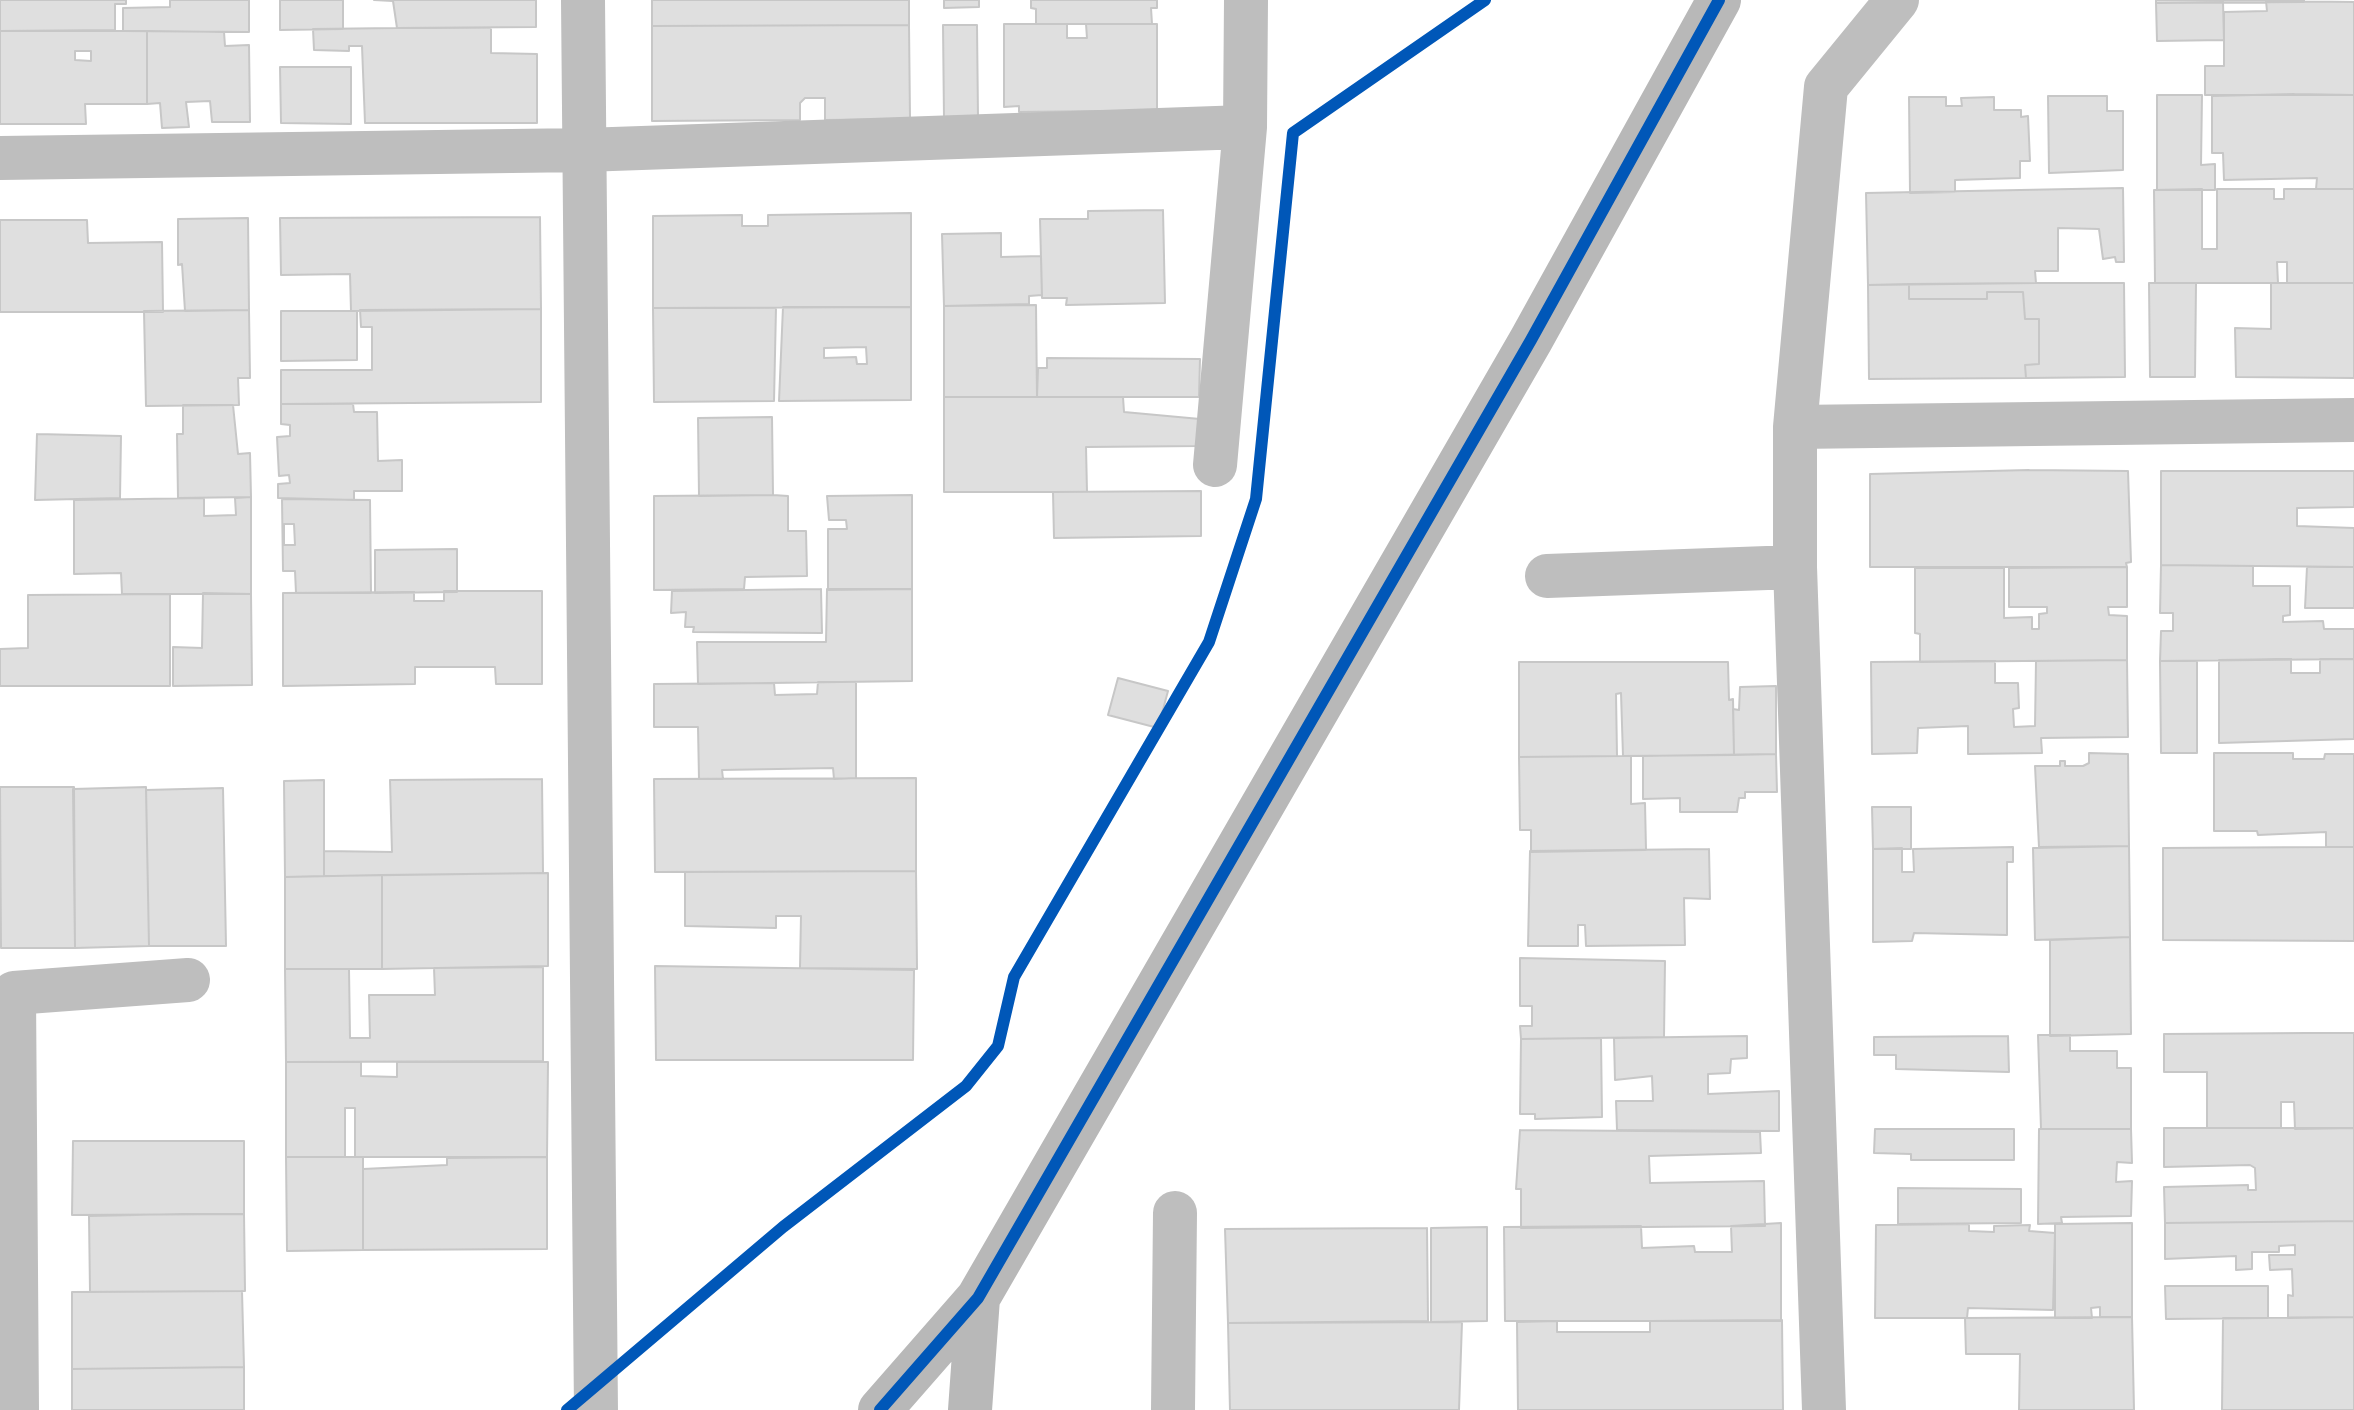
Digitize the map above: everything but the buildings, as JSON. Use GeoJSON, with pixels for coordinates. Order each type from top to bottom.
{"type":"FeatureCollection","features":[{"type":"Feature","properties":{"kind":"street"},"geometry":{"type":"LineString","coordinates":[[583,0],[596,1410]]}},
{"type":"Feature","properties":{"kind":"street"},"geometry":{"type":"LineString","coordinates":[[1215,465],[1245,127],[1246,0]]}},
{"type":"Feature","properties":{"kind":"street"},"geometry":{"type":"LineString","coordinates":[[880,1410],[978,1298],[1531,340],[1719,0]]}},
{"type":"Feature","properties":{"kind":"street"},"geometry":{"type":"LineString","coordinates":[[1824,1410],[1795,567],[1795,427],[1826,87],[1897,0]]}},
{"type":"Feature","properties":{"kind":"street"},"geometry":{"type":"LineString","coordinates":[[0,158],[584,150],[1245,127]]}},
{"type":"Feature","properties":{"kind":"street"},"geometry":{"type":"LineString","coordinates":[[1795,427],[2354,420]]}},
{"type":"Feature","properties":{"kind":"street"},"geometry":{"type":"LineString","coordinates":[[1547,576],[1795,567]]}},
{"type":"Feature","properties":{"kind":"street"},"geometry":{"type":"LineString","coordinates":[[17,1410],[7,993],[188,980]]}},
{"type":"Feature","properties":{"kind":"street"},"geometry":{"type":"LineString","coordinates":[[1173,1410],[1175,1213]]}},
{"type":"Feature","properties":{"kind":"street"},"geometry":{"type":"LineString","coordinates":[[970,1410],[978,1298]]}},
{"type":"Feature","properties":{"kind":"cycle path"},"geometry":{"type":"LineString","coordinates":[[567,1410],[783,1227],[966,1086],[998,1046],[1014,977],[1209,642],[1256,499],[1293,133],[1485,0]]}},
{"type":"Feature","properties":{"kind":"cycle path"},"geometry":{"type":"LineString","coordinates":[[880,1410],[978,1298],[1531,340],[1719,0]]}}]}
